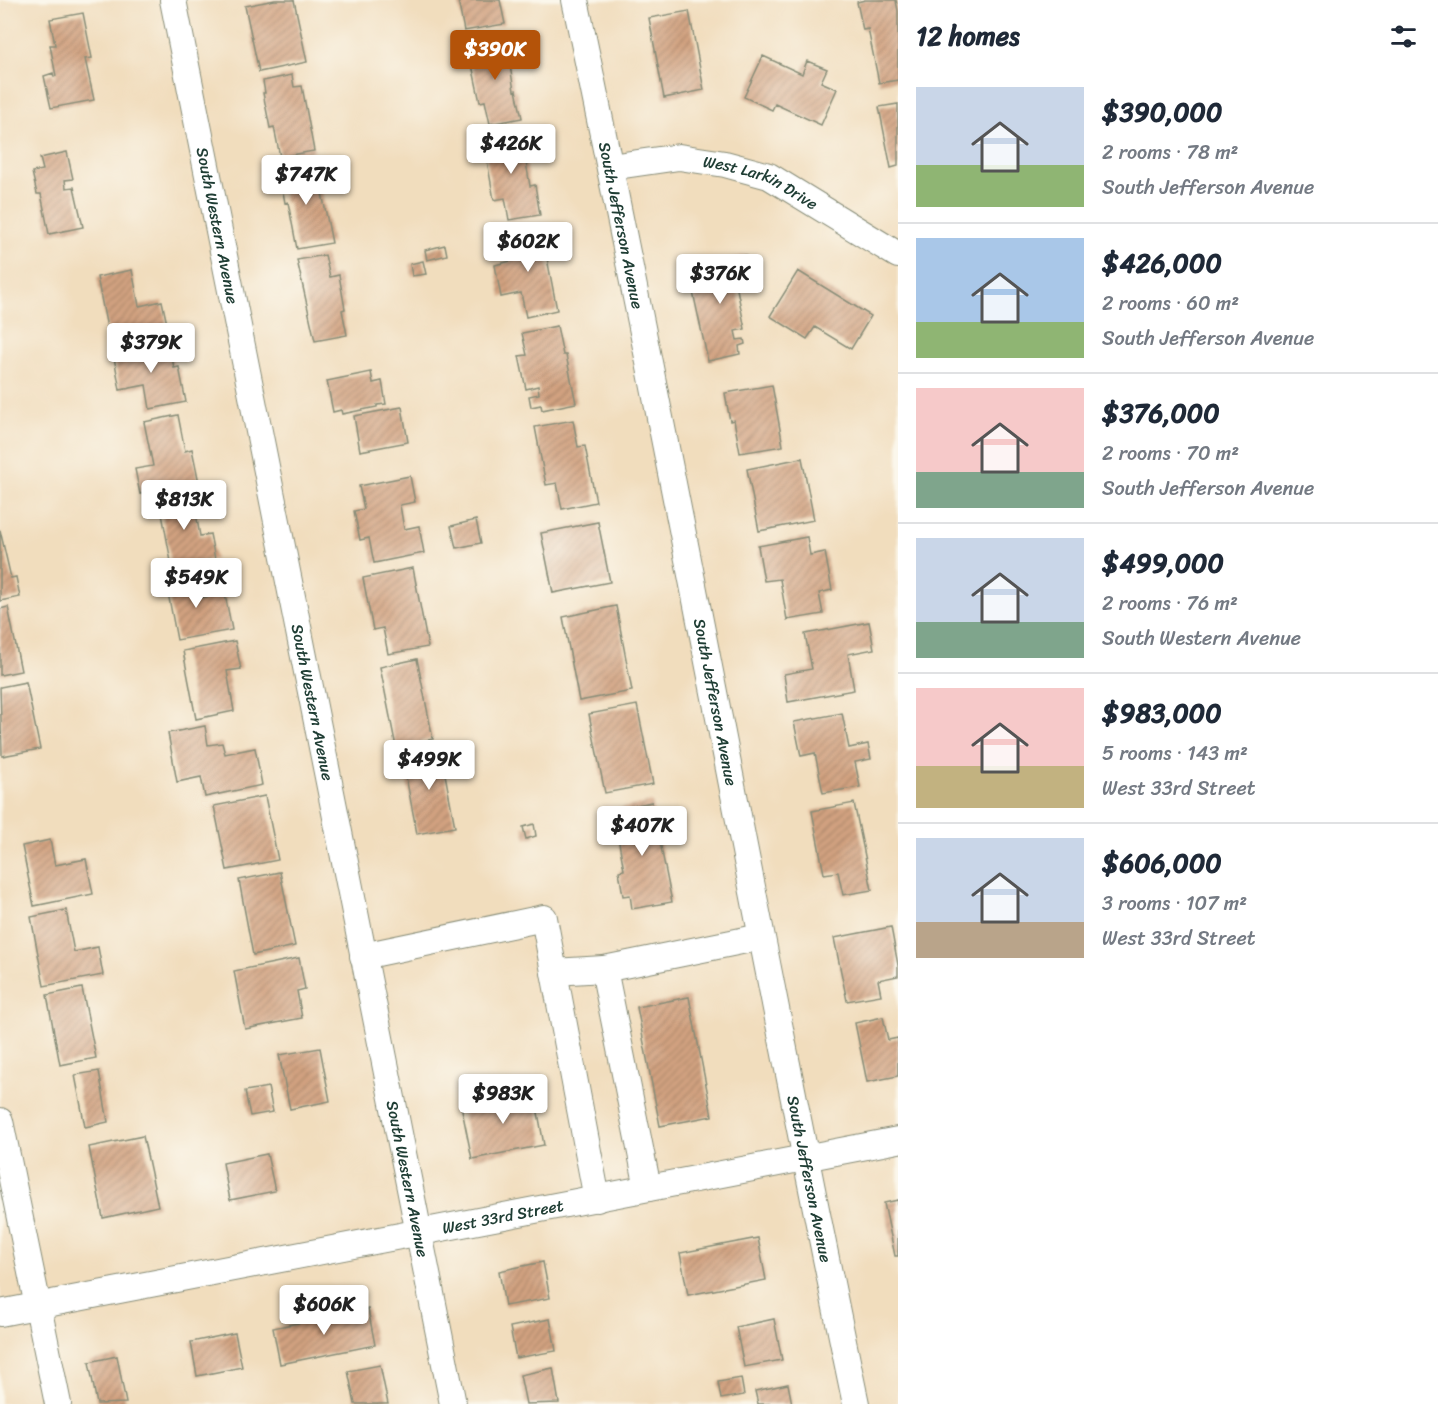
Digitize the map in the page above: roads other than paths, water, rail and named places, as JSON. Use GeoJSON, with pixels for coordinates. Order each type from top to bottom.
{"type":"FeatureCollection","features":[{"type":"Feature","properties":{"kind":"street","name":"South Western Avenue"},"geometry":{"type":"LineString","coordinates":[[173,0],[453,1404]]}},
{"type":"Feature","properties":{"kind":"street","name":"South Jefferson Avenue"},"geometry":{"type":"LineString","coordinates":[[575,0],[610,167],[804,1158],[856,1404]]}},
{"type":"Feature","properties":{"kind":"street","name":"West Larkin Drive"},"geometry":{"type":"LineString","coordinates":[[610,167],[679,157],[725,164],[769,176],[898,255]]}},
{"type":"Feature","properties":{"kind":"street"},"geometry":{"type":"LineString","coordinates":[[363,956],[544,918],[597,1198]]}},
{"type":"Feature","properties":{"kind":"street"},"geometry":{"type":"LineString","coordinates":[[554,972],[604,969],[761,937]]}},
{"type":"Feature","properties":{"kind":"street"},"geometry":{"type":"LineString","coordinates":[[604,969],[648,1188]]}},
{"type":"Feature","properties":{"kind":"street"},"geometry":{"type":"LineString","coordinates":[[0,1121],[58,1404]]}},
{"type":"Feature","properties":{"kind":"street","name":"West 33rd Street"},"geometry":{"type":"LineString","coordinates":[[0,1313],[898,1140]]}}]}
